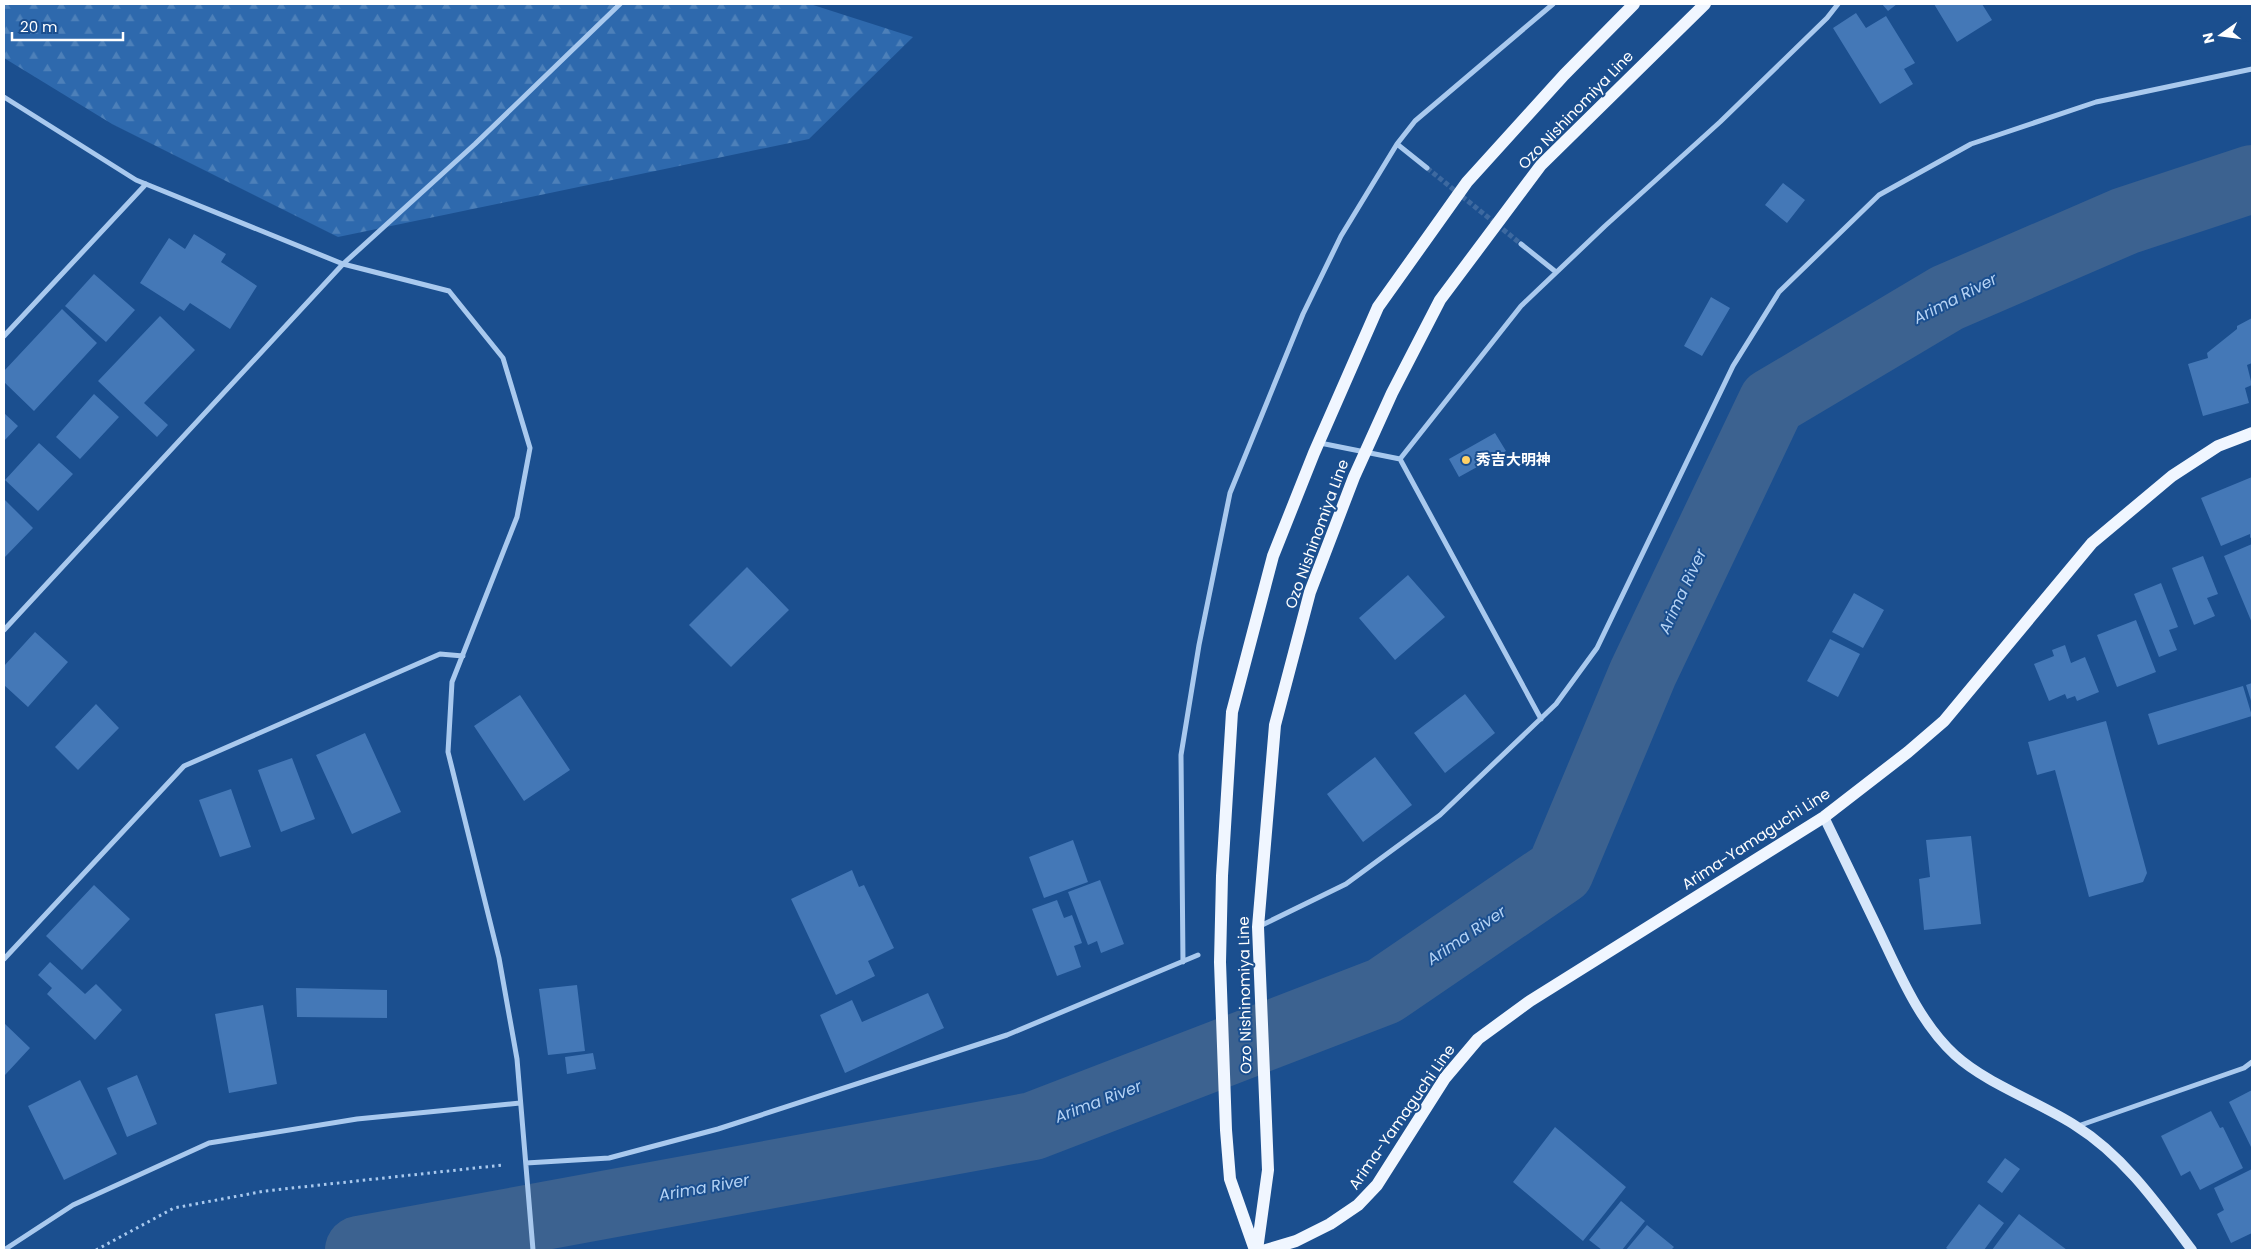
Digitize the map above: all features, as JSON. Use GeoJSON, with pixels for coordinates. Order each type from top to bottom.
{"type":"FeatureCollection","features":[{"type":"Feature","properties":{"kind":"main road","name":"Ozo Nishinomiya Line"},"geometry":{"type":"LineString","coordinates":[[1256,1250],[1230,1179],[1226,1130],[1220,962],[1222,876],[1232,712],[1273,556],[1319,443],[1378,307],[1467,182],[1564,75],[1634,4]]}},
{"type":"Feature","properties":{"kind":"main road","name":"Ozo Nishinomiya Line"},"geometry":{"type":"LineString","coordinates":[[1256,1250],[1268,1170],[1257,945],[1258,927],[1275,725],[1310,592],[1365,452],[1440,300],[1541,165],[1705,4]]}},
{"type":"Feature","properties":{"kind":"main road","name":"Arima-Yamaguchi Line"},"geometry":{"type":"LineString","coordinates":[[1266,1250],[1330,1224],[1358,1205],[1377,1185],[1445,1078],[1478,1039],[1530,1001],[1824,817],[1908,752],[1944,721],[2092,543],[2172,476],[2218,446],[2252,433]]}},
{"type":"Feature","properties":{"kind":"street"},"geometry":{"type":"LineString","coordinates":[[4,630],[343,264],[475,144],[620,4]]}},
{"type":"Feature","properties":{"kind":"street"},"geometry":{"type":"LineString","coordinates":[[1183,962],[1181,756],[1199,644],[1230,493],[1303,314],[1341,236],[1396,144],[1415,121],[1553,4]]}},
{"type":"Feature","properties":{"kind":"street"},"geometry":{"type":"LineString","coordinates":[[1400,459],[1521,306],[1720,122],[1827,18],[1838,4]]}},
{"type":"Feature","properties":{"kind":"street"},"geometry":{"type":"LineString","coordinates":[[1258,927],[1346,884],[1440,815],[1556,704],[1597,648],[1733,366],[1779,292],[1879,195],[1971,144],[2096,102],[2252,69]]}},
{"type":"Feature","properties":{"kind":"street"},"geometry":{"type":"LineString","coordinates":[[4,96],[136,180],[343,264],[449,291],[503,358],[530,448],[517,517],[452,682],[448,752],[500,958],[517,1059],[533,1250]]}},
{"type":"Feature","properties":{"kind":"street"},"geometry":{"type":"LineString","coordinates":[[1396,144],[1427,168]]}},
{"type":"Feature","properties":{"kind":"street"},"geometry":{"type":"LineString","coordinates":[[4,336],[146,184]]}},
{"type":"Feature","properties":{"kind":"street"},"geometry":{"type":"LineString","coordinates":[[1521,244],[1556,272]]}},
{"type":"Feature","properties":{"kind":"street"},"geometry":{"type":"LineString","coordinates":[[1319,443],[1400,459]]}},
{"type":"Feature","properties":{"kind":"street"},"geometry":{"type":"LineString","coordinates":[[1400,459],[1541,719]]}},
{"type":"Feature","properties":{"kind":"street"},"geometry":{"type":"LineString","coordinates":[[4,960],[184,766],[440,654],[463,656]]}},
{"type":"Feature","properties":{"kind":"street"},"geometry":{"type":"LineString","coordinates":[[1824,817],[1905,985],[1934,1030],[1956,1056],[1987,1077],[2078,1126],[2117,1159],[2163,1212],[2192,1250]]}},
{"type":"Feature","properties":{"kind":"street"},"geometry":{"type":"LineString","coordinates":[[526,1163],[610,1158],[718,1130],[1007,1035],[1198,955]]}},
{"type":"Feature","properties":{"kind":"street"},"geometry":{"type":"LineString","coordinates":[[2078,1126],[2244,1068],[2252,1062]]}},
{"type":"Feature","properties":{"kind":"street"},"geometry":{"type":"LineString","coordinates":[[4,1250],[73,1205],[209,1143],[357,1119],[520,1103]]}},
{"type":"Feature","properties":{"kind":"path"},"geometry":{"type":"LineString","coordinates":[[96,1250],[174,1208],[265,1191],[526,1163]]}},
{"type":"Feature","properties":{"kind":"green space"},"geometry":{"type":"Polygon","coordinates":[[[4,4],[810,4],[913,37],[809,139],[338,237],[112,124],[4,58],[4,4]]]}},
{"type":"Feature","properties":{"kind":"building"},"geometry":{"type":"Polygon","coordinates":[[[1882,4],[1897,4],[1888,11],[1882,4]]]}},
{"type":"Feature","properties":{"kind":"building"},"geometry":{"type":"Polygon","coordinates":[[[1934,4],[1982,4],[1992,20],[1957,42],[1934,4]]]}},
{"type":"Feature","properties":{"kind":"building"},"geometry":{"type":"Polygon","coordinates":[[[1856,13],[1866,28],[1886,16],[1915,63],[1904,69],[1913,84],[1880,104],[1833,28],[1856,13]]]}},
{"type":"Feature","properties":{"kind":"building"},"geometry":{"type":"Polygon","coordinates":[[[1783,183],[1805,200],[1787,223],[1765,205],[1783,183]]]}},
{"type":"Feature","properties":{"kind":"building"},"geometry":{"type":"Polygon","coordinates":[[[194,234],[226,254],[221,262],[257,286],[230,329],[190,303],[184,311],[140,283],[169,238],[185,249],[194,234]]]}},
{"type":"Feature","properties":{"kind":"building"},"geometry":{"type":"Polygon","coordinates":[[[94,274],[135,310],[106,342],[65,306],[94,274]]]}},
{"type":"Feature","properties":{"kind":"building"},"geometry":{"type":"Polygon","coordinates":[[[1711,297],[1730,308],[1702,356],[1684,346],[1711,297]]]}},
{"type":"Feature","properties":{"kind":"building"},"geometry":{"type":"Polygon","coordinates":[[[62,309],[97,343],[34,411],[4,382],[4,371],[62,309]]]}},
{"type":"Feature","properties":{"kind":"building"},"geometry":{"type":"Polygon","coordinates":[[[160,316],[195,350],[144,403],[168,425],[157,437],[98,381],[160,316]]]}},
{"type":"Feature","properties":{"kind":"building"},"geometry":{"type":"Polygon","coordinates":[[[2252,318],[2252,363],[2247,365],[2252,385],[2245,388],[2249,403],[2203,416],[2188,364],[2208,358],[2207,353],[2237,329],[2237,326],[2252,318]]]}},
{"type":"Feature","properties":{"kind":"building"},"geometry":{"type":"Polygon","coordinates":[[[94,394],[119,417],[80,459],[56,437],[94,394]]]}},
{"type":"Feature","properties":{"kind":"building"},"geometry":{"type":"Polygon","coordinates":[[[4,413],[18,426],[4,441],[4,413]]]}},
{"type":"Feature","properties":{"kind":"building"},"geometry":{"type":"Polygon","coordinates":[[[1495,433],[1506,451],[1459,477],[1449,459],[1495,433]]]}},
{"type":"Feature","properties":{"kind":"building"},"geometry":{"type":"Polygon","coordinates":[[[39,443],[73,474],[38,511],[5,480],[39,443]]]}},
{"type":"Feature","properties":{"kind":"building"},"geometry":{"type":"Polygon","coordinates":[[[2252,477],[2252,537],[2250,538],[2250,534],[2221,546],[2201,498],[2252,477]]]}},
{"type":"Feature","properties":{"kind":"building"},"geometry":{"type":"Polygon","coordinates":[[[4,499],[33,528],[4,558],[4,499]]]}},
{"type":"Feature","properties":{"kind":"building"},"geometry":{"type":"Polygon","coordinates":[[[2252,544],[2252,623],[2224,556],[2252,544]]]}},
{"type":"Feature","properties":{"kind":"building"},"geometry":{"type":"Polygon","coordinates":[[[2203,556],[2218,594],[2207,598],[2215,616],[2194,625],[2172,568],[2203,556]]]}},
{"type":"Feature","properties":{"kind":"building"},"geometry":{"type":"Polygon","coordinates":[[[747,567],[789,610],[731,667],[689,625],[747,567]]]}},
{"type":"Feature","properties":{"kind":"building"},"geometry":{"type":"Polygon","coordinates":[[[1408,575],[1445,617],[1395,660],[1359,618],[1408,575]]]}},
{"type":"Feature","properties":{"kind":"building"},"geometry":{"type":"Polygon","coordinates":[[[2161,583],[2178,627],[2169,630],[2177,650],[2159,657],[2134,594],[2161,583]]]}},
{"type":"Feature","properties":{"kind":"building"},"geometry":{"type":"Polygon","coordinates":[[[1854,593],[1884,610],[1863,648],[1832,632],[1854,593]]]}},
{"type":"Feature","properties":{"kind":"building"},"geometry":{"type":"Polygon","coordinates":[[[2136,620],[2156,672],[2117,687],[2097,635],[2136,620]]]}},
{"type":"Feature","properties":{"kind":"building"},"geometry":{"type":"Polygon","coordinates":[[[35,632],[68,662],[28,707],[4,685],[4,666],[35,632]]]}},
{"type":"Feature","properties":{"kind":"building"},"geometry":{"type":"Polygon","coordinates":[[[1830,639],[1860,654],[1838,697],[1807,681],[1830,639]]]}},
{"type":"Feature","properties":{"kind":"building"},"geometry":{"type":"Polygon","coordinates":[[[2065,645],[2071,663],[2085,657],[2099,692],[2077,701],[2075,696],[2067,699],[2065,694],[2049,701],[2034,664],[2054,656],[2052,650],[2065,645]]]}},
{"type":"Feature","properties":{"kind":"building"},"geometry":{"type":"Polygon","coordinates":[[[2252,683],[2252,704],[2246,685],[2252,683]]]}},
{"type":"Feature","properties":{"kind":"building"},"geometry":{"type":"Polygon","coordinates":[[[2243,686],[2252,716],[2158,745],[2148,714],[2243,686]]]}},
{"type":"Feature","properties":{"kind":"building"},"geometry":{"type":"Polygon","coordinates":[[[1465,694],[1495,733],[1445,773],[1414,733],[1465,694]]]}},
{"type":"Feature","properties":{"kind":"building"},"geometry":{"type":"Polygon","coordinates":[[[520,695],[570,770],[524,801],[474,726],[520,695]]]}},
{"type":"Feature","properties":{"kind":"building"},"geometry":{"type":"Polygon","coordinates":[[[96,704],[119,728],[78,770],[55,747],[96,704]]]}},
{"type":"Feature","properties":{"kind":"building"},"geometry":{"type":"Polygon","coordinates":[[[2106,721],[2147,873],[2143,882],[2089,897],[2055,770],[2037,775],[2028,742],[2106,721]]]}},
{"type":"Feature","properties":{"kind":"building"},"geometry":{"type":"Polygon","coordinates":[[[365,733],[401,812],[352,834],[316,755],[365,733]]]}},
{"type":"Feature","properties":{"kind":"building"},"geometry":{"type":"Polygon","coordinates":[[[1375,757],[1412,805],[1363,842],[1327,794],[1375,757]]]}},
{"type":"Feature","properties":{"kind":"building"},"geometry":{"type":"Polygon","coordinates":[[[292,758],[315,819],[281,832],[258,770],[292,758]]]}},
{"type":"Feature","properties":{"kind":"building"},"geometry":{"type":"Polygon","coordinates":[[[231,789],[251,847],[220,857],[199,800],[231,789]]]}},
{"type":"Feature","properties":{"kind":"building"},"geometry":{"type":"Polygon","coordinates":[[[1971,836],[1981,924],[1924,930],[1919,879],[1930,877],[1926,840],[1971,836]]]}},
{"type":"Feature","properties":{"kind":"building"},"geometry":{"type":"Polygon","coordinates":[[[1073,840],[1088,882],[1044,898],[1029,857],[1073,840]]]}},
{"type":"Feature","properties":{"kind":"building"},"geometry":{"type":"Polygon","coordinates":[[[852,870],[859,887],[864,885],[894,948],[868,961],[875,976],[836,995],[791,899],[852,870]]]}},
{"type":"Feature","properties":{"kind":"building"},"geometry":{"type":"Polygon","coordinates":[[[1100,880],[1124,944],[1101,953],[1097,941],[1088,945],[1068,892],[1100,880]]]}},
{"type":"Feature","properties":{"kind":"building"},"geometry":{"type":"Polygon","coordinates":[[[94,885],[130,919],[82,970],[46,936],[94,885]]]}},
{"type":"Feature","properties":{"kind":"building"},"geometry":{"type":"Polygon","coordinates":[[[1057,900],[1064,918],[1072,915],[1082,943],[1074,946],[1081,967],[1057,976],[1032,909],[1057,900]]]}},
{"type":"Feature","properties":{"kind":"building"},"geometry":{"type":"Polygon","coordinates":[[[50,962],[85,994],[96,984],[122,1010],[95,1040],[47,994],[52,988],[38,975],[50,962]]]}},
{"type":"Feature","properties":{"kind":"building"},"geometry":{"type":"Polygon","coordinates":[[[577,985],[585,1051],[548,1055],[539,989],[577,985]]]}},
{"type":"Feature","properties":{"kind":"building"},"geometry":{"type":"Polygon","coordinates":[[[296,988],[387,990],[387,1018],[297,1017],[296,988]]]}},
{"type":"Feature","properties":{"kind":"building"},"geometry":{"type":"Polygon","coordinates":[[[928,993],[944,1028],[845,1073],[820,1015],[852,1000],[862,1022],[928,993]]]}},
{"type":"Feature","properties":{"kind":"building"},"geometry":{"type":"Polygon","coordinates":[[[263,1005],[277,1084],[229,1093],[215,1014],[263,1005]]]}},
{"type":"Feature","properties":{"kind":"building"},"geometry":{"type":"Polygon","coordinates":[[[4,1023],[30,1048],[5,1075],[4,1073],[4,1023]]]}},
{"type":"Feature","properties":{"kind":"building"},"geometry":{"type":"Polygon","coordinates":[[[593,1053],[596,1069],[567,1074],[565,1057],[593,1053]]]}},
{"type":"Feature","properties":{"kind":"building"},"geometry":{"type":"Polygon","coordinates":[[[137,1075],[157,1124],[127,1137],[107,1088],[137,1075]]]}},
{"type":"Feature","properties":{"kind":"building"},"geometry":{"type":"Polygon","coordinates":[[[80,1080],[117,1154],[64,1180],[28,1106],[80,1080]]]}},
{"type":"Feature","properties":{"kind":"building"},"geometry":{"type":"Polygon","coordinates":[[[2252,1090],[2252,1146],[2251,1147],[2229,1102],[2252,1090]]]}},
{"type":"Feature","properties":{"kind":"building"},"geometry":{"type":"Polygon","coordinates":[[[2211,1111],[2220,1128],[2223,1127],[2243,1168],[2200,1190],[2190,1171],[2181,1176],[2161,1136],[2211,1111]]]}},
{"type":"Feature","properties":{"kind":"building"},"geometry":{"type":"Polygon","coordinates":[[[1555,1127],[1626,1187],[1583,1241],[1513,1182],[1555,1127]]]}},
{"type":"Feature","properties":{"kind":"building"},"geometry":{"type":"Polygon","coordinates":[[[2005,1158],[2020,1169],[2002,1193],[1987,1182],[2005,1158]]]}},
{"type":"Feature","properties":{"kind":"building"},"geometry":{"type":"Polygon","coordinates":[[[2252,1169],[2252,1233],[2231,1243],[2217,1214],[2224,1210],[2214,1188],[2252,1169]]]}},
{"type":"Feature","properties":{"kind":"building"},"geometry":{"type":"Polygon","coordinates":[[[1621,1201],[1645,1221],[1622,1250],[1602,1250],[1589,1240],[1621,1201]]]}},
{"type":"Feature","properties":{"kind":"building"},"geometry":{"type":"Polygon","coordinates":[[[1979,1204],[2004,1223],[1984,1250],[1949,1250],[1946,1248],[1979,1204]]]}},
{"type":"Feature","properties":{"kind":"building"},"geometry":{"type":"Polygon","coordinates":[[[2019,1214],[2067,1250],[1992,1250],[2019,1214]]]}},
{"type":"Feature","properties":{"kind":"building"},"geometry":{"type":"Polygon","coordinates":[[[1647,1225],[1674,1247],[1671,1250],[1626,1250],[1647,1225]]]}},
{"type":"Feature","properties":{"kind":"waterway","name":"Arima River"},"geometry":{"type":"LineString","coordinates":[[359,1250],[1033,1126],[1384,991],[1560,871],[1643,673],[1772,402],[1947,298],[2125,221],[2252,179]]}},
{"type":"Feature","properties":{"kind":"tunnel"},"geometry":{"type":"LineString","coordinates":[[1427,168],[1521,244]]}},
{"type":"Feature","properties":{"kind":"place","name":"秀吉大明神"},"geometry":{"type":"Point","coordinates":[1466,460]}}]}
